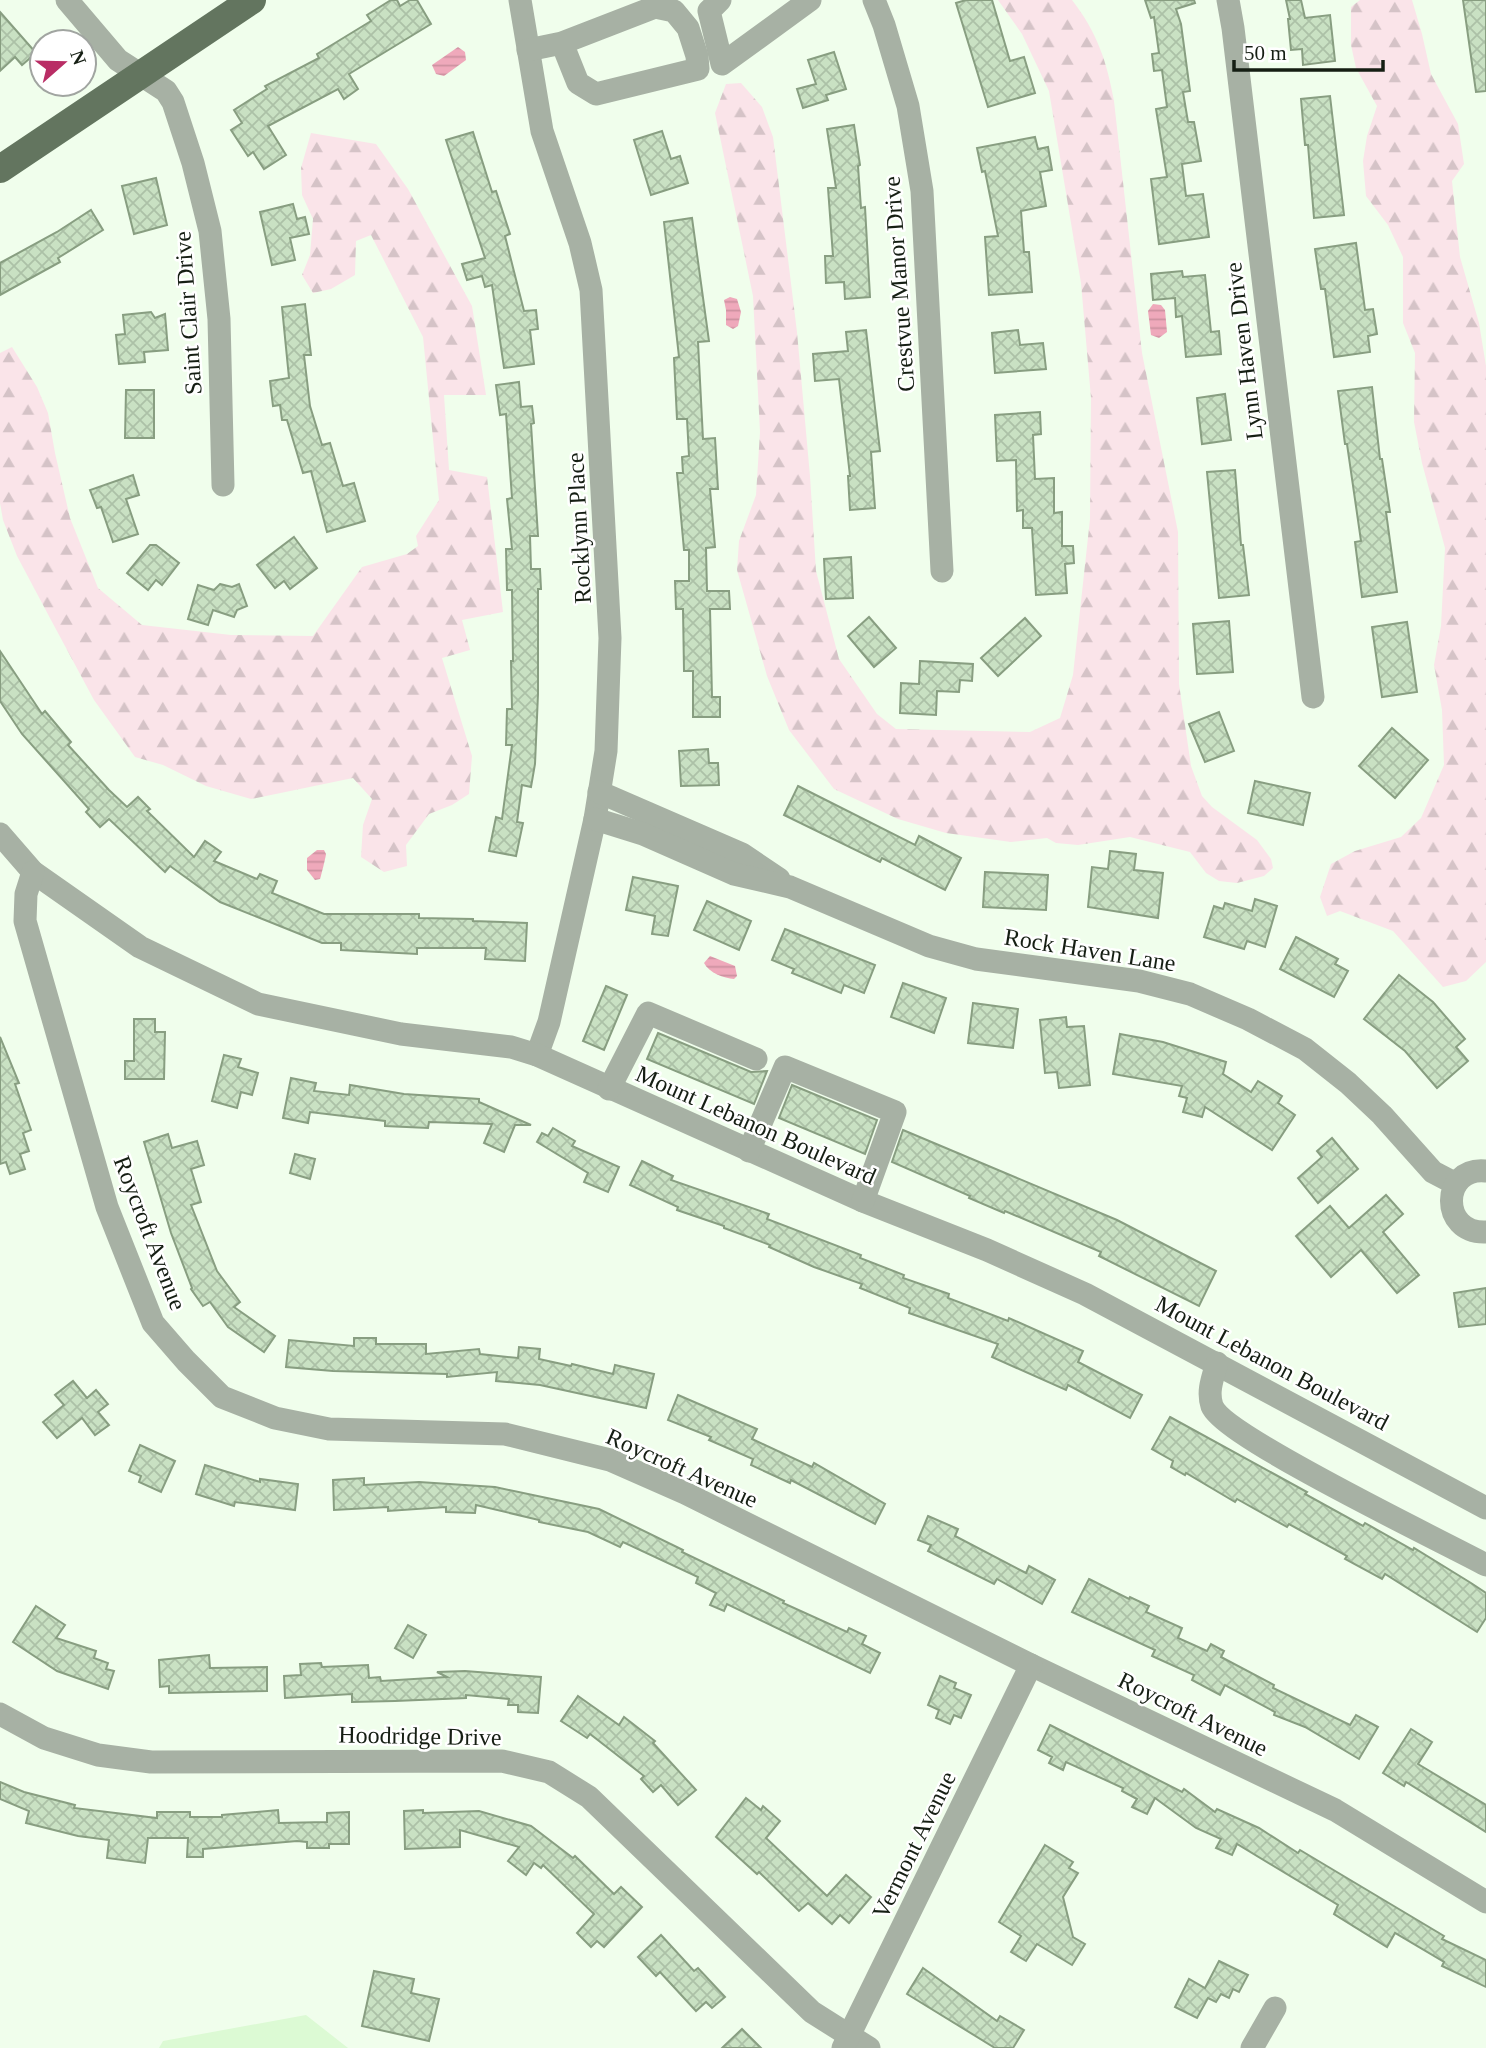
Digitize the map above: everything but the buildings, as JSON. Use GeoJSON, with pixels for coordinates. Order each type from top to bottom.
{"type":"FeatureCollection","features":[{"type":"Feature","properties":{"kind":"main road"},"geometry":{"type":"LineString","coordinates":[[0,169],[251,0]]}},
{"type":"Feature","properties":{"kind":"street","name":"Saint Clair Drive"},"geometry":{"type":"LineString","coordinates":[[67,0],[118,60],[166,91],[173,102],[210,230],[219,319],[223,485]]}},
{"type":"Feature","properties":{"kind":"street","name":"Rocklynn Place"},"geometry":{"type":"LineString","coordinates":[[520,0],[542,131],[580,243],[594,312],[611,638],[607,737],[600,792],[549,1022],[537,1055]]}},
{"type":"Feature","properties":{"kind":"street"},"geometry":{"type":"LineString","coordinates":[[720,0],[709,11],[722,64]]}},
{"type":"Feature","properties":{"kind":"street"},"geometry":{"type":"LineString","coordinates":[[562,43],[578,83],[596,94],[722,64],[810,0]]}},
{"type":"Feature","properties":{"kind":"street","name":"Crestvue Manor Drive"},"geometry":{"type":"LineString","coordinates":[[874,0],[908,106],[922,191],[942,571]]}},
{"type":"Feature","properties":{"kind":"street","name":"Lynn Haven Drive"},"geometry":{"type":"LineString","coordinates":[[1228,0],[1313,696]]}},
{"type":"Feature","properties":{"kind":"street"},"geometry":{"type":"LineString","coordinates":[[528,50],[562,43],[658,3],[674,11],[688,27],[698,69]]}},
{"type":"Feature","properties":{"kind":"street","name":"Rock Haven Lane"},"geometry":{"type":"LineString","coordinates":[[600,792],[699,846]]}},
{"type":"Feature","properties":{"kind":"street","name":"Rock Haven Lane"},"geometry":{"type":"LineString","coordinates":[[595,818],[643,834],[742,853],[790,887],[929,946],[976,958],[1139,981],[1190,994],[1248,1019],[1305,1049],[1348,1083],[1433,1172],[1456,1184]]}},
{"type":"Feature","properties":{"kind":"street","name":"Mount Lebanon Boulevard"},"geometry":{"type":"LineString","coordinates":[[0,834],[33,872],[140,947],[258,1004],[401,1034],[511,1047],[537,1055],[863,1201],[987,1250],[1085,1294],[1486,1508]]}},
{"type":"Feature","properties":{"kind":"street","name":"Roycroft Avenue"},"geometry":{"type":"LineString","coordinates":[[33,872],[26,894],[25,921],[107,1207],[153,1323],[222,1397],[275,1418],[330,1429],[505,1434],[610,1460],[685,1493],[1031,1665],[1335,1810],[1486,1902]]}},
{"type":"Feature","properties":{"kind":"street"},"geometry":{"type":"LineString","coordinates":[[609,1089],[648,1013],[756,1059]]}},
{"type":"Feature","properties":{"kind":"street"},"geometry":{"type":"LineString","coordinates":[[749,1151],[785,1067],[895,1112],[863,1201]]}},
{"type":"Feature","properties":{"kind":"street"},"geometry":{"type":"LineString","coordinates":[[1486,1171],[1471,1172],[1456,1184],[1451,1203],[1458,1221],[1474,1231],[1486,1232]]}},
{"type":"Feature","properties":{"kind":"street"},"geometry":{"type":"LineString","coordinates":[[1217,1363],[1210,1392],[1213,1407],[1225,1422],[1270,1452],[1486,1564]]}},
{"type":"Feature","properties":{"kind":"street","name":"Vermont Avenue"},"geometry":{"type":"LineString","coordinates":[[846,2042],[1031,1665]]}},
{"type":"Feature","properties":{"kind":"street","name":"Hoodridge Drive"},"geometry":{"type":"LineString","coordinates":[[0,1714],[44,1738],[98,1755],[151,1762],[502,1760],[549,1772],[589,1797],[846,2042],[869,2048]]}},
{"type":"Feature","properties":{"kind":"street"},"geometry":{"type":"LineString","coordinates":[[1252,2048],[1275,2008]]}},
{"type":"Feature","properties":{"kind":"shaded area"},"geometry":{"type":"Polygon","coordinates":[[[458,47],[465,52],[466,60],[444,76],[436,74],[432,65],[458,47]]]}},
{"type":"Feature","properties":{"kind":"shaded area"},"geometry":{"type":"Polygon","coordinates":[[[730,297],[737,299],[741,312],[738,326],[733,329],[726,325],[724,300],[730,297]]]}},
{"type":"Feature","properties":{"kind":"shaded area"},"geometry":{"type":"Polygon","coordinates":[[[1153,304],[1161,305],[1165,310],[1167,332],[1159,338],[1151,335],[1148,311],[1153,304]]]}},
{"type":"Feature","properties":{"kind":"shaded area"},"geometry":{"type":"Polygon","coordinates":[[[317,850],[324,850],[326,854],[320,879],[315,880],[307,870],[307,858],[317,850]]]}},
{"type":"Feature","properties":{"kind":"shaded area"},"geometry":{"type":"Polygon","coordinates":[[[710,956],[735,966],[737,976],[734,979],[709,970],[704,963],[710,956]]]}},
{"type":"Feature","properties":{"kind":"shaded area"},"geometry":{"type":"Polygon","coordinates":[[[306,2015],[348,2048],[159,2048],[163,2041],[306,2015]]]}},
{"type":"Feature","properties":{"kind":"green space"},"geometry":{"type":"Polygon","coordinates":[[[998,0],[1072,0],[1094,36],[1108,73],[1114,101],[1142,353],[1178,532],[1179,684],[1191,766],[1202,796],[1212,807],[1257,840],[1271,859],[1273,868],[1264,876],[1237,883],[1219,881],[1206,873],[1190,852],[1130,837],[1078,845],[1056,843],[1047,838],[1011,842],[946,833],[898,819],[834,789],[789,730],[767,676],[737,570],[739,541],[756,495],[760,432],[753,296],[715,113],[726,84],[741,83],[762,107],[773,137],[797,332],[816,571],[839,659],[877,714],[896,729],[1030,732],[1060,718],[1073,675],[1090,519],[1091,398],[1081,283],[1049,91],[1022,34],[998,0]]]}},
{"type":"Feature","properties":{"kind":"green space"},"geometry":{"type":"Polygon","coordinates":[[[1360,0],[1412,0],[1431,74],[1458,124],[1464,164],[1452,181],[1460,257],[1479,323],[1486,366],[1486,962],[1466,981],[1443,987],[1393,931],[1340,911],[1327,916],[1320,897],[1331,864],[1355,851],[1401,837],[1421,818],[1444,765],[1442,710],[1434,665],[1441,626],[1445,548],[1414,422],[1415,353],[1403,323],[1403,257],[1388,225],[1366,196],[1363,161],[1367,136],[1377,106],[1356,68],[1351,45],[1351,7],[1360,0]]]}},
{"type":"Feature","properties":{"kind":"green space"},"geometry":{"type":"Polygon","coordinates":[[[311,133],[376,144],[408,189],[472,306],[486,395],[444,395],[449,470],[487,477],[503,612],[462,620],[470,650],[442,658],[472,756],[469,794],[452,805],[429,814],[406,845],[407,866],[384,872],[361,857],[363,825],[372,799],[353,778],[251,799],[206,786],[163,765],[135,757],[94,700],[51,620],[17,556],[3,520],[0,503],[0,353],[12,347],[37,387],[48,413],[70,518],[98,588],[142,625],[231,635],[313,636],[362,567],[407,554],[418,546],[416,536],[439,500],[423,337],[371,235],[356,241],[355,275],[331,289],[313,293],[302,275],[310,255],[313,219],[302,195],[301,168],[311,133]]]}}]}
